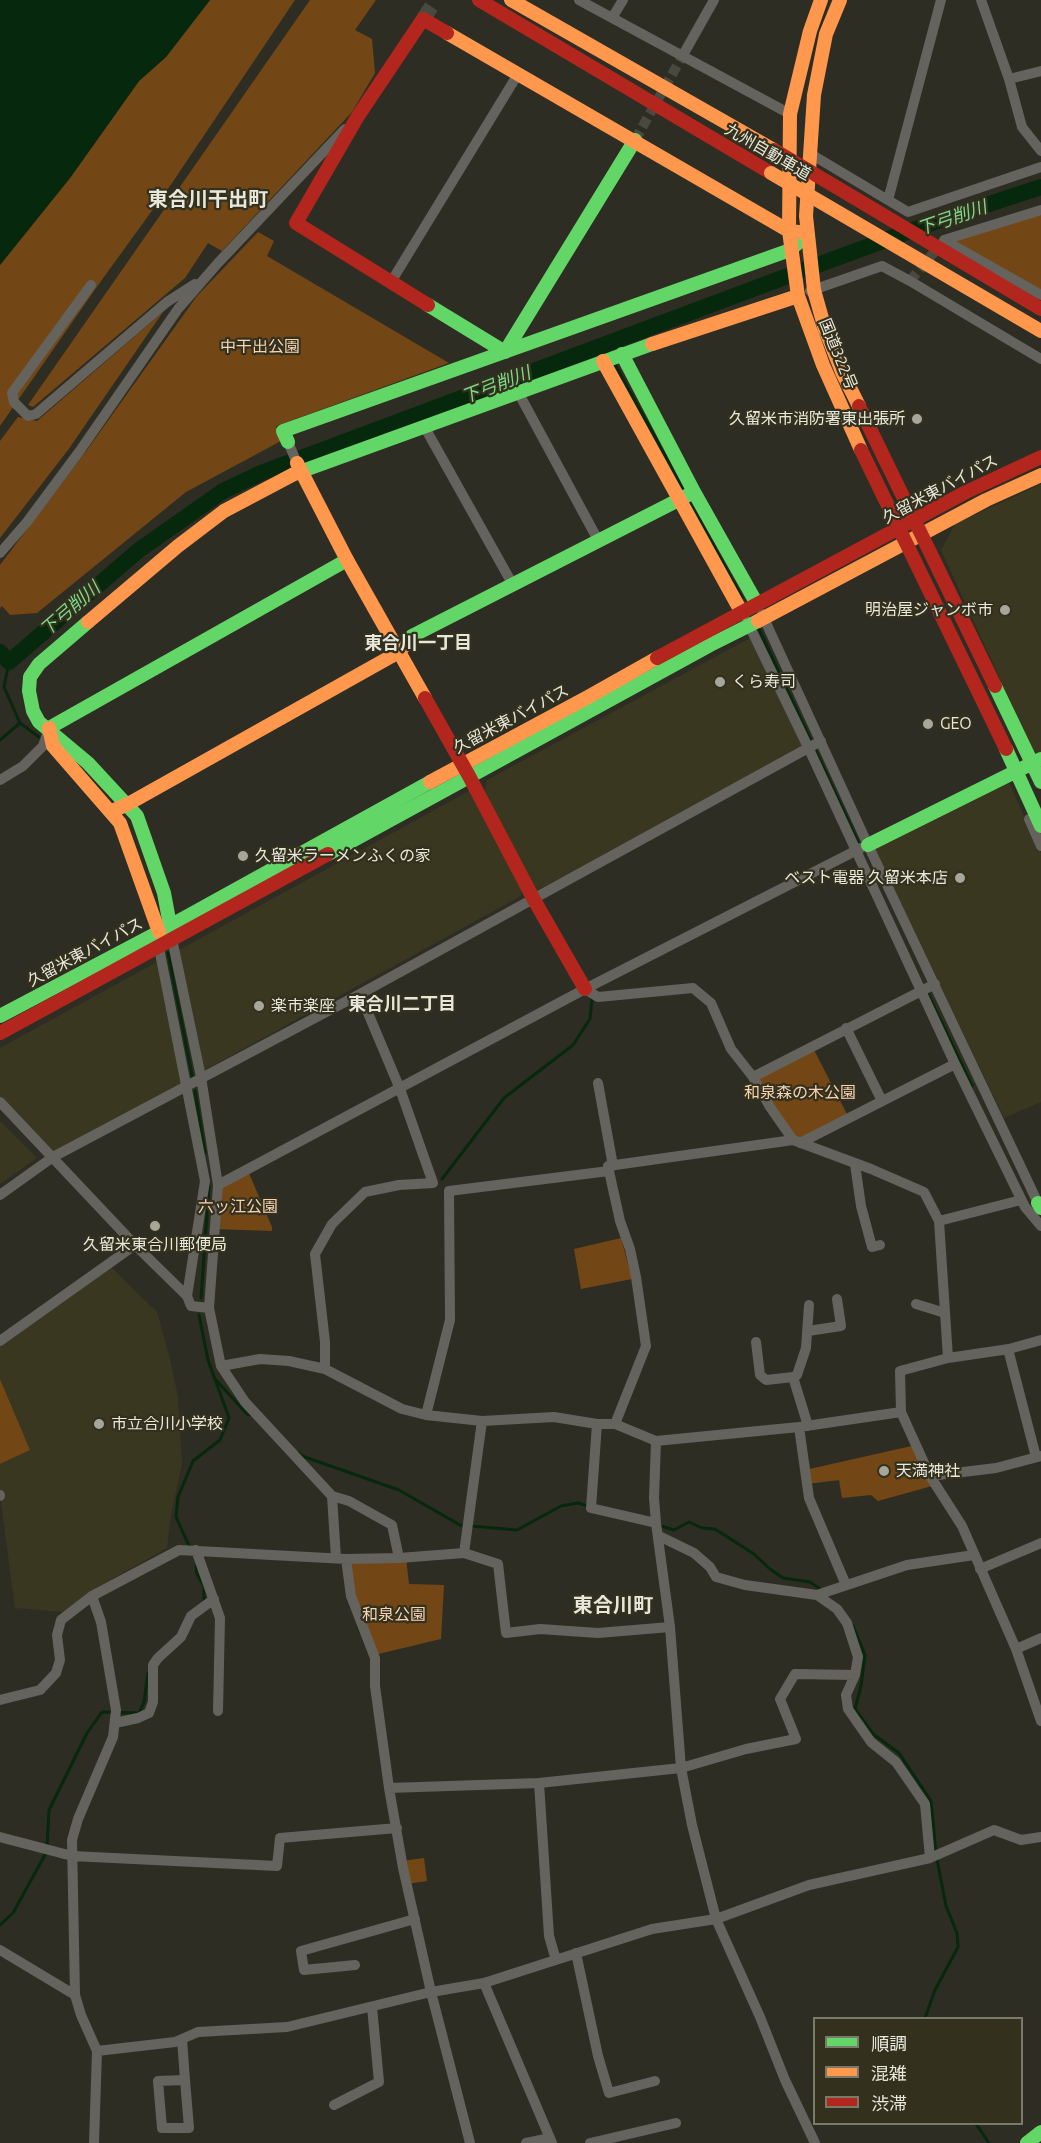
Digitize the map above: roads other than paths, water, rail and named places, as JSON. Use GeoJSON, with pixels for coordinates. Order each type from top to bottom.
{"type":"FeatureCollection","features":[{"type":"Feature","properties":{"kind":"main road","name":"九州自動車道"},"geometry":{"type":"LineString","coordinates":[[480,0],[1041,331]]}},
{"type":"Feature","properties":{"kind":"main road","name":"九州自動車道"},"geometry":{"type":"LineString","coordinates":[[511,0],[774,150],[1041,309]]}},
{"type":"Feature","properties":{"kind":"main road","name":"国道322号"},"geometry":{"type":"LineString","coordinates":[[821,0],[810,31],[790,114],[789,231],[797,291],[823,365],[1041,826]]}},
{"type":"Feature","properties":{"kind":"main road","name":"国道322号"},"geometry":{"type":"LineString","coordinates":[[840,0],[826,34],[814,95],[806,216],[808,254],[813,285],[825,328],[842,372],[1038,764],[1041,782]]}},
{"type":"Feature","properties":{"kind":"main road"},"geometry":{"type":"LineString","coordinates":[[505,352],[296,223],[358,116],[423,19],[789,231],[808,233]]}},
{"type":"Feature","properties":{"kind":"main road"},"geometry":{"type":"LineString","coordinates":[[505,352],[635,140]]}},
{"type":"Feature","properties":{"kind":"main road"},"geometry":{"type":"LineString","coordinates":[[288,442],[283,431],[791,254],[808,233]]}},
{"type":"Feature","properties":{"kind":"main road"},"geometry":{"type":"LineString","coordinates":[[165,928],[120,823],[46,738],[33,711],[29,690],[30,677],[39,664],[178,546],[224,511],[299,467],[424,426],[797,291]]}},
{"type":"Feature","properties":{"kind":"main road"},"geometry":{"type":"LineString","coordinates":[[622,354],[694,492],[749,609]]}},
{"type":"Feature","properties":{"kind":"main road"},"geometry":{"type":"LineString","coordinates":[[603,361],[679,500],[749,609]]}},
{"type":"Feature","properties":{"kind":"main road","name":"久留米東バイパス"},"geometry":{"type":"LineString","coordinates":[[0,1033],[172,940],[698,634],[966,492],[1041,456]]}},
{"type":"Feature","properties":{"kind":"main road"},"geometry":{"type":"LineString","coordinates":[[299,467],[347,560],[585,989]]}},
{"type":"Feature","properties":{"kind":"main road","name":"久留米東バイパス"},"geometry":{"type":"LineString","coordinates":[[0,1016],[465,770],[756,622],[986,500],[1041,475]]}},
{"type":"Feature","properties":{"kind":"main road"},"geometry":{"type":"LineString","coordinates":[[111,811],[128,804],[399,651],[412,636],[694,492]]}},
{"type":"Feature","properties":{"kind":"main road"},"geometry":{"type":"LineString","coordinates":[[46,738],[347,560]]}},
{"type":"Feature","properties":{"kind":"main road"},"geometry":{"type":"LineString","coordinates":[[46,738],[88,763],[137,816],[164,893],[165,928]]}},
{"type":"Feature","properties":{"kind":"main road"},"geometry":{"type":"LineString","coordinates":[[862,848],[1016,770],[1038,764]]}},
{"type":"Feature","properties":{"kind":"main road"},"geometry":{"type":"LineString","coordinates":[[1027,2143],[1041,2132]]}},
{"type":"Feature","properties":{"kind":"street"},"geometry":{"type":"LineString","coordinates":[[579,0],[790,114]]}},
{"type":"Feature","properties":{"kind":"street"},"geometry":{"type":"LineString","coordinates":[[612,18],[623,0]]}},
{"type":"Feature","properties":{"kind":"street"},"geometry":{"type":"LineString","coordinates":[[683,55],[714,0]]}},
{"type":"Feature","properties":{"kind":"street"},"geometry":{"type":"LineString","coordinates":[[888,200],[941,0]]}},
{"type":"Feature","properties":{"kind":"street"},"geometry":{"type":"LineString","coordinates":[[981,0],[1009,79],[1022,127],[1041,150]]}},
{"type":"Feature","properties":{"kind":"street"},"geometry":{"type":"LineString","coordinates":[[1009,79],[1041,71]]}},
{"type":"Feature","properties":{"kind":"street"},"geometry":{"type":"LineString","coordinates":[[392,282],[518,74]]}},
{"type":"Feature","properties":{"kind":"street"},"geometry":{"type":"LineString","coordinates":[[0,553],[27,522],[79,452],[178,309],[205,277],[358,116]]}},
{"type":"Feature","properties":{"kind":"street"},"geometry":{"type":"LineString","coordinates":[[809,153],[908,212],[1041,167]]}},
{"type":"Feature","properties":{"kind":"street"},"geometry":{"type":"LineString","coordinates":[[1041,210],[944,240],[1041,295]]}},
{"type":"Feature","properties":{"kind":"street"},"geometry":{"type":"LineString","coordinates":[[797,291],[882,266],[1041,359]]}},
{"type":"Feature","properties":{"kind":"street"},"geometry":{"type":"LineString","coordinates":[[91,285],[12,393],[14,402],[28,416],[36,414],[167,302],[205,277]]}},
{"type":"Feature","properties":{"kind":"street"},"geometry":{"type":"LineString","coordinates":[[518,392],[598,540]]}},
{"type":"Feature","properties":{"kind":"street"},"geometry":{"type":"LineString","coordinates":[[424,426],[513,585]]}},
{"type":"Feature","properties":{"kind":"street"},"geometry":{"type":"LineString","coordinates":[[288,442],[299,467]]}},
{"type":"Feature","properties":{"kind":"street"},"geometry":{"type":"LineString","coordinates":[[749,609],[821,741],[920,991],[955,1064],[1033,1203]]}},
{"type":"Feature","properties":{"kind":"street"},"geometry":{"type":"LineString","coordinates":[[749,609],[808,747],[935,984],[1033,1203],[1041,1226]]}},
{"type":"Feature","properties":{"kind":"street"},"geometry":{"type":"LineString","coordinates":[[0,780],[23,766],[46,738]]}},
{"type":"Feature","properties":{"kind":"street"},"geometry":{"type":"LineString","coordinates":[[0,1195],[53,1157],[360,994],[821,741]]}},
{"type":"Feature","properties":{"kind":"street"},"geometry":{"type":"LineString","coordinates":[[1016,770],[1014,788],[1041,846]]}},
{"type":"Feature","properties":{"kind":"street"},"geometry":{"type":"LineString","coordinates":[[218,1185],[585,989],[862,848]]}},
{"type":"Feature","properties":{"kind":"street"},"geometry":{"type":"LineString","coordinates":[[165,928],[172,940],[201,1077],[218,1185],[209,1308],[221,1366],[245,1402],[332,1496],[349,1501],[392,1525],[399,1558]]}},
{"type":"Feature","properties":{"kind":"street"},"geometry":{"type":"LineString","coordinates":[[165,928],[158,948],[205,1181],[188,1296],[191,1306],[209,1308]]}},
{"type":"Feature","properties":{"kind":"street"},"geometry":{"type":"LineString","coordinates":[[753,1077],[935,984]]}},
{"type":"Feature","properties":{"kind":"street"},"geometry":{"type":"LineString","coordinates":[[585,989],[598,997],[693,988],[711,1003],[731,1049],[753,1077],[770,1107],[796,1142],[924,1192],[939,1221],[948,1358]]}},
{"type":"Feature","properties":{"kind":"street"},"geometry":{"type":"LineString","coordinates":[[360,994],[400,1089],[433,1183]]}},
{"type":"Feature","properties":{"kind":"street"},"geometry":{"type":"LineString","coordinates":[[846,1028],[882,1101]]}},
{"type":"Feature","properties":{"kind":"street"},"geometry":{"type":"LineString","coordinates":[[325,1369],[325,1342],[315,1254],[332,1224],[365,1192],[399,1185],[433,1183],[449,1191],[796,1142],[955,1064]]}},
{"type":"Feature","properties":{"kind":"street"},"geometry":{"type":"LineString","coordinates":[[598,1083],[620,1221],[630,1249],[636,1277],[646,1346],[615,1424]]}},
{"type":"Feature","properties":{"kind":"street"},"geometry":{"type":"LineString","coordinates":[[0,1102],[135,1245],[188,1296]]}},
{"type":"Feature","properties":{"kind":"street"},"geometry":{"type":"LineString","coordinates":[[855,1164],[861,1206],[872,1246],[880,1245]]}},
{"type":"Feature","properties":{"kind":"street"},"geometry":{"type":"LineString","coordinates":[[426,1415],[450,1320],[449,1191]]}},
{"type":"Feature","properties":{"kind":"street"},"geometry":{"type":"LineString","coordinates":[[939,1221],[1033,1203]]}},
{"type":"Feature","properties":{"kind":"street"},"geometry":{"type":"LineString","coordinates":[[0,1341],[135,1245]]}},
{"type":"Feature","properties":{"kind":"street"},"geometry":{"type":"LineString","coordinates":[[808,1331],[841,1326],[837,1299]]}},
{"type":"Feature","properties":{"kind":"street"},"geometry":{"type":"LineString","coordinates":[[916,1304],[945,1313]]}},
{"type":"Feature","properties":{"kind":"street"},"geometry":{"type":"LineString","coordinates":[[756,1342],[760,1375],[763,1379],[797,1375],[806,1348],[809,1305]]}},
{"type":"Feature","properties":{"kind":"street"},"geometry":{"type":"LineString","coordinates":[[1041,1340],[1008,1349],[948,1358],[900,1371],[901,1412],[930,1476],[962,1526],[1016,1649],[1041,1721]]}},
{"type":"Feature","properties":{"kind":"street"},"geometry":{"type":"LineString","coordinates":[[930,1476],[996,1468],[1038,1457],[1008,1349]]}},
{"type":"Feature","properties":{"kind":"street"},"geometry":{"type":"LineString","coordinates":[[221,1366],[260,1359],[289,1360],[325,1369],[402,1409],[426,1415],[482,1421],[554,1417],[597,1424],[615,1424],[656,1440],[803,1426],[901,1412]]}},
{"type":"Feature","properties":{"kind":"street"},"geometry":{"type":"LineString","coordinates":[[793,1377],[803,1426],[809,1498],[846,1585]]}},
{"type":"Feature","properties":{"kind":"street"},"geometry":{"type":"LineString","coordinates":[[464,1553],[482,1421]]}},
{"type":"Feature","properties":{"kind":"street"},"geometry":{"type":"LineString","coordinates":[[597,1424],[591,1508],[656,1523]]}},
{"type":"Feature","properties":{"kind":"street"},"geometry":{"type":"LineString","coordinates":[[656,1440],[654,1498],[656,1523],[670,1627],[681,1768],[692,1825],[716,1919],[756,2006],[785,2080],[815,2143]]}},
{"type":"Feature","properties":{"kind":"street"},"geometry":{"type":"LineString","coordinates":[[332,1496],[341,1558],[351,1596],[375,1658],[375,1686],[389,1788],[431,1992],[470,2143]]}},
{"type":"Feature","properties":{"kind":"street"},"geometry":{"type":"LineString","coordinates":[[659,1536],[694,1553],[710,1567],[716,1577],[745,1585],[817,1595],[907,1565],[974,1555]]}},
{"type":"Feature","properties":{"kind":"street"},"geometry":{"type":"LineString","coordinates":[[980,1569],[1041,1543]]}},
{"type":"Feature","properties":{"kind":"street"},"geometry":{"type":"LineString","coordinates":[[0,1700],[40,1690],[56,1673],[60,1660],[57,1635],[61,1620],[92,1596],[166,1556],[190,1550],[341,1558],[399,1558],[464,1553],[498,1564],[506,1633],[540,1629],[598,1634],[670,1627]]}},
{"type":"Feature","properties":{"kind":"street"},"geometry":{"type":"LineString","coordinates":[[190,1550],[214,1599],[220,1618],[218,1711]]}},
{"type":"Feature","properties":{"kind":"street"},"geometry":{"type":"LineString","coordinates":[[817,1595],[837,1609],[847,1623],[858,1657],[855,1675],[846,1695],[848,1709],[872,1742],[896,1762],[926,1804],[930,1858]]}},
{"type":"Feature","properties":{"kind":"street"},"geometry":{"type":"LineString","coordinates":[[92,1596],[101,1622],[116,1710],[113,1737],[78,1819],[72,1840],[75,1995],[97,2051],[94,2143]]}},
{"type":"Feature","properties":{"kind":"street"},"geometry":{"type":"LineString","coordinates":[[115,1723],[149,1713],[153,1702],[153,1665],[182,1637],[191,1616],[214,1599]]}},
{"type":"Feature","properties":{"kind":"street"},"geometry":{"type":"LineString","coordinates":[[1016,1649],[1041,1638]]}},
{"type":"Feature","properties":{"kind":"street"},"geometry":{"type":"LineString","coordinates":[[389,1788],[539,1783],[681,1768],[746,1749],[796,1739],[780,1699],[795,1674],[855,1675]]}},
{"type":"Feature","properties":{"kind":"street"},"geometry":{"type":"LineString","coordinates":[[539,1783],[549,1936],[556,1960]]}},
{"type":"Feature","properties":{"kind":"street"},"geometry":{"type":"LineString","coordinates":[[0,1837],[72,1856],[277,1866],[280,1838],[397,1828]]}},
{"type":"Feature","properties":{"kind":"street"},"geometry":{"type":"LineString","coordinates":[[97,2051],[175,2042],[198,2032],[287,2027],[431,1992],[484,1983],[652,1929],[716,1919],[809,1885],[930,1858],[994,1830],[1021,1840],[1041,1837]]}},
{"type":"Feature","properties":{"kind":"street"},"geometry":{"type":"LineString","coordinates":[[356,1965],[304,1970],[302,1951],[415,1919]]}},
{"type":"Feature","properties":{"kind":"street"},"geometry":{"type":"LineString","coordinates":[[0,1950],[75,1995]]}},
{"type":"Feature","properties":{"kind":"street"},"geometry":{"type":"LineString","coordinates":[[576,1953],[598,2056],[609,2093],[655,2081]]}},
{"type":"Feature","properties":{"kind":"street"},"geometry":{"type":"LineString","coordinates":[[484,1983],[551,2141],[526,2143]]}},
{"type":"Feature","properties":{"kind":"street"},"geometry":{"type":"LineString","coordinates":[[334,2105],[379,2082],[372,2007]]}},
{"type":"Feature","properties":{"kind":"street"},"geometry":{"type":"LineString","coordinates":[[182,2039],[189,2128],[162,2128],[158,2081],[185,2080]]}},
{"type":"Feature","properties":{"kind":"street"},"geometry":{"type":"LineString","coordinates":[[590,2143],[675,2123]]}},
{"type":"Feature","properties":{"kind":"waterway","name":"下弓削川"},"geometry":{"type":"LineString","coordinates":[[0,652],[9,662],[139,550],[223,491],[261,473],[940,220],[1041,187]]}},
{"type":"Feature","properties":{"kind":"waterway","name":"下弓削川"},"geometry":{"type":"LineString","coordinates":[[604,346],[608,353]]}},
{"type":"Feature","properties":{"kind":"waterway"},"geometry":{"type":"LineString","coordinates":[[613,361],[685,492]]}},
{"type":"Feature","properties":{"kind":"waterway"},"geometry":{"type":"LineString","coordinates":[[689,501],[742,598]]}},
{"type":"Feature","properties":{"kind":"waterway"},"geometry":{"type":"LineString","coordinates":[[758,627],[858,842]]}},
{"type":"Feature","properties":{"kind":"waterway"},"geometry":{"type":"LineString","coordinates":[[9,662],[4,687],[20,723],[39,737]]}},
{"type":"Feature","properties":{"kind":"waterway"},"geometry":{"type":"LineString","coordinates":[[0,740],[20,723]]}},
{"type":"Feature","properties":{"kind":"waterway"},"geometry":{"type":"LineString","coordinates":[[168,953],[193,1080]]}},
{"type":"Feature","properties":{"kind":"waterway"},"geometry":{"type":"LineString","coordinates":[[927,992],[972,1086]]}},
{"type":"Feature","properties":{"kind":"waterway"},"geometry":{"type":"LineString","coordinates":[[442,1179],[504,1098],[573,1045],[590,1019],[592,999]]}},
{"type":"Feature","properties":{"kind":"waterway"},"geometry":{"type":"LineString","coordinates":[[195,1091],[205,1153]]}},
{"type":"Feature","properties":{"kind":"waterway"},"geometry":{"type":"LineString","coordinates":[[201,1298],[209,1186]]}},
{"type":"Feature","properties":{"kind":"waterway"},"geometry":{"type":"LineString","coordinates":[[190,1548],[176,1517],[178,1497],[193,1461],[220,1440],[229,1418],[208,1360],[199,1315]]}},
{"type":"Feature","properties":{"kind":"waterway"},"geometry":{"type":"LineString","coordinates":[[216,1380],[247,1414],[251,1415]]}},
{"type":"Feature","properties":{"kind":"waterway"},"geometry":{"type":"LineString","coordinates":[[299,1453],[399,1490],[460,1525],[517,1530],[561,1506],[578,1503],[588,1506]]}},
{"type":"Feature","properties":{"kind":"waterway"},"geometry":{"type":"LineString","coordinates":[[661,1526],[674,1530],[689,1522],[702,1528],[715,1529],[754,1554],[783,1578],[810,1582],[823,1591]]}},
{"type":"Feature","properties":{"kind":"waterway"},"geometry":{"type":"LineString","coordinates":[[196,1566],[197,1574],[204,1586],[204,1602]]}},
{"type":"Feature","properties":{"kind":"waterway"},"geometry":{"type":"LineString","coordinates":[[853,1626],[865,1655],[855,1709],[873,1734],[899,1753],[931,1801],[936,1854],[946,1906],[957,1933],[958,1947],[935,1990],[925,2017]]}},
{"type":"Feature","properties":{"kind":"waterway"},"geometry":{"type":"LineString","coordinates":[[47,1847],[49,1810],[87,1733],[102,1712],[139,1713],[144,1702],[148,1673]]}},
{"type":"Feature","properties":{"kind":"waterway"},"geometry":{"type":"LineString","coordinates":[[0,1925],[13,1913],[46,1853]]}},
{"type":"Feature","properties":{"kind":"waterway"},"geometry":{"type":"LineString","coordinates":[[977,2125],[989,2143]]}},
{"type":"Feature","properties":{"kind":"tunnel"},"geometry":{"type":"LineString","coordinates":[[423,19],[436,0]]}},
{"type":"Feature","properties":{"kind":"tunnel"},"geometry":{"type":"LineString","coordinates":[[635,140],[683,55]]}},
{"type":"Feature","properties":{"kind":"tunnel"},"geometry":{"type":"LineString","coordinates":[[910,281],[941,244]]}},
{"type":"Feature","properties":{"kind":"place","name":"久留米市消防署東出張所"},"geometry":{"type":"Point","coordinates":[917,419]}},
{"type":"Feature","properties":{"kind":"place","name":"明治屋ジャンボ市"},"geometry":{"type":"Point","coordinates":[1005,610]}},
{"type":"Feature","properties":{"kind":"place","name":"くら寿司"},"geometry":{"type":"Point","coordinates":[720,682]}},
{"type":"Feature","properties":{"kind":"place","name":"GEO"},"geometry":{"type":"Point","coordinates":[928,724]}},
{"type":"Feature","properties":{"kind":"place","name":"久留米ラーメンふくの家"},"geometry":{"type":"Point","coordinates":[243,856]}},
{"type":"Feature","properties":{"kind":"place","name":"ベスト電器 久留米本店"},"geometry":{"type":"Point","coordinates":[960,878]}},
{"type":"Feature","properties":{"kind":"place","name":"楽市楽座"},"geometry":{"type":"Point","coordinates":[259,1006]}},
{"type":"Feature","properties":{"kind":"place","name":"久留米東合川郵便局"},"geometry":{"type":"Point","coordinates":[155,1226]}},
{"type":"Feature","properties":{"kind":"place","name":"市立合川小学校"},"geometry":{"type":"Point","coordinates":[99,1424]}},
{"type":"Feature","properties":{"kind":"place","name":"天満神社"},"geometry":{"type":"Point","coordinates":[884,1471]}},
{"type":"Feature","properties":{"kind":"district","name":"東合川干出町"},"geometry":{"type":"Point","coordinates":[208,199]}},
{"type":"Feature","properties":{"kind":"district","name":"東合川一丁目"},"geometry":{"type":"Point","coordinates":[418,643]}},
{"type":"Feature","properties":{"kind":"district","name":"東合川二丁目"},"geometry":{"type":"Point","coordinates":[402,1004]}},
{"type":"Feature","properties":{"kind":"district","name":"東合川町"},"geometry":{"type":"Point","coordinates":[613,1605]}},
{"type":"Feature","properties":{"kind":"park label","name":"中干出公園"},"geometry":{"type":"Point","coordinates":[260,347]}},
{"type":"Feature","properties":{"kind":"park label","name":"和泉森の木公園"},"geometry":{"type":"Point","coordinates":[800,1093]}},
{"type":"Feature","properties":{"kind":"park label","name":"六ッ江公園"},"geometry":{"type":"Point","coordinates":[238,1207]}},
{"type":"Feature","properties":{"kind":"park label","name":"和泉公園"},"geometry":{"type":"Point","coordinates":[394,1615]}}]}
